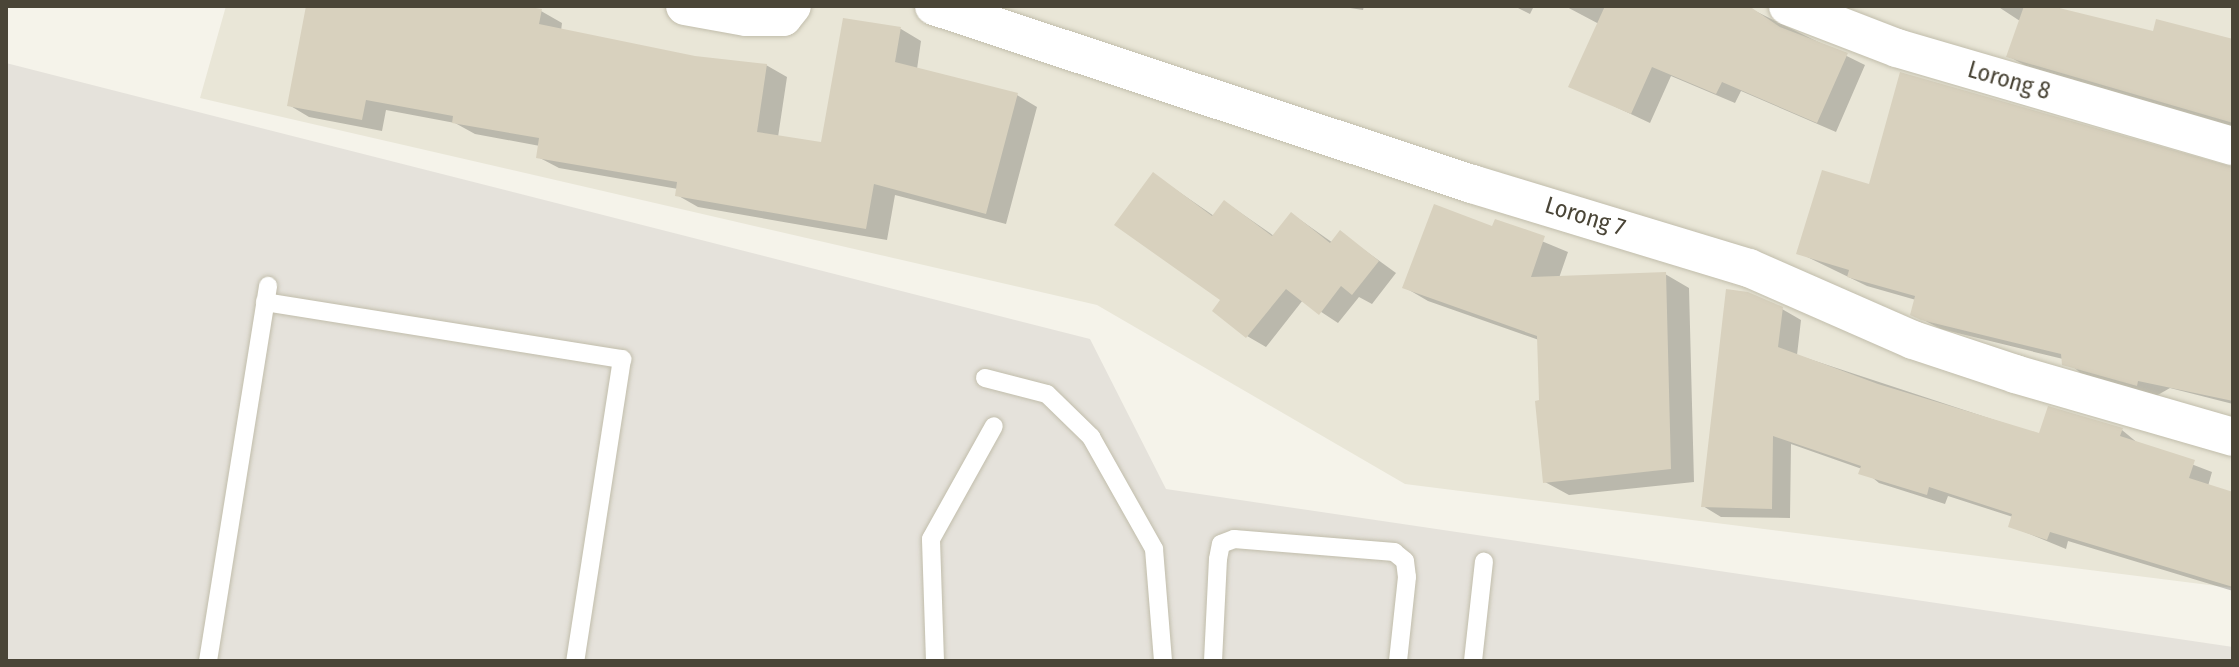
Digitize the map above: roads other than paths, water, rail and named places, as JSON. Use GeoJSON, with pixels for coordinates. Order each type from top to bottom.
{"type":"FeatureCollection","features":[{"type":"Feature","properties":{"kind":"street"},"geometry":{"type":"LineString","coordinates":[[685,6],[746,17],[783,17],[792,6]]}},
{"type":"Feature","properties":{"kind":"street","name":"Lorong 7"},"geometry":{"type":"LineString","coordinates":[[934,6],[1472,184],[1749,268],[1913,340],[2233,437]]}},
{"type":"Feature","properties":{"kind":"street","name":"Lorong 8"},"geometry":{"type":"LineString","coordinates":[[1788,6],[1897,48],[2233,146]]}},
{"type":"Feature","properties":{"kind":"lane"},"geometry":{"type":"LineString","coordinates":[[208,661],[266,294],[622,359],[575,661]]}},
{"type":"Feature","properties":{"kind":"lane"},"geometry":{"type":"LineString","coordinates":[[985,378],[1047,394],[1091,437],[1154,549],[1163,661]]}},
{"type":"Feature","properties":{"kind":"lane"},"geometry":{"type":"LineString","coordinates":[[935,661],[931,539],[994,426]]}},
{"type":"Feature","properties":{"kind":"lane"},"geometry":{"type":"LineString","coordinates":[[1213,661],[1218,559],[1221,544],[1234,539],[1394,552],[1405,561],[1407,577],[1398,661]]}},
{"type":"Feature","properties":{"kind":"lane"},"geometry":{"type":"LineString","coordinates":[[1473,661],[1484,562]]}}]}
